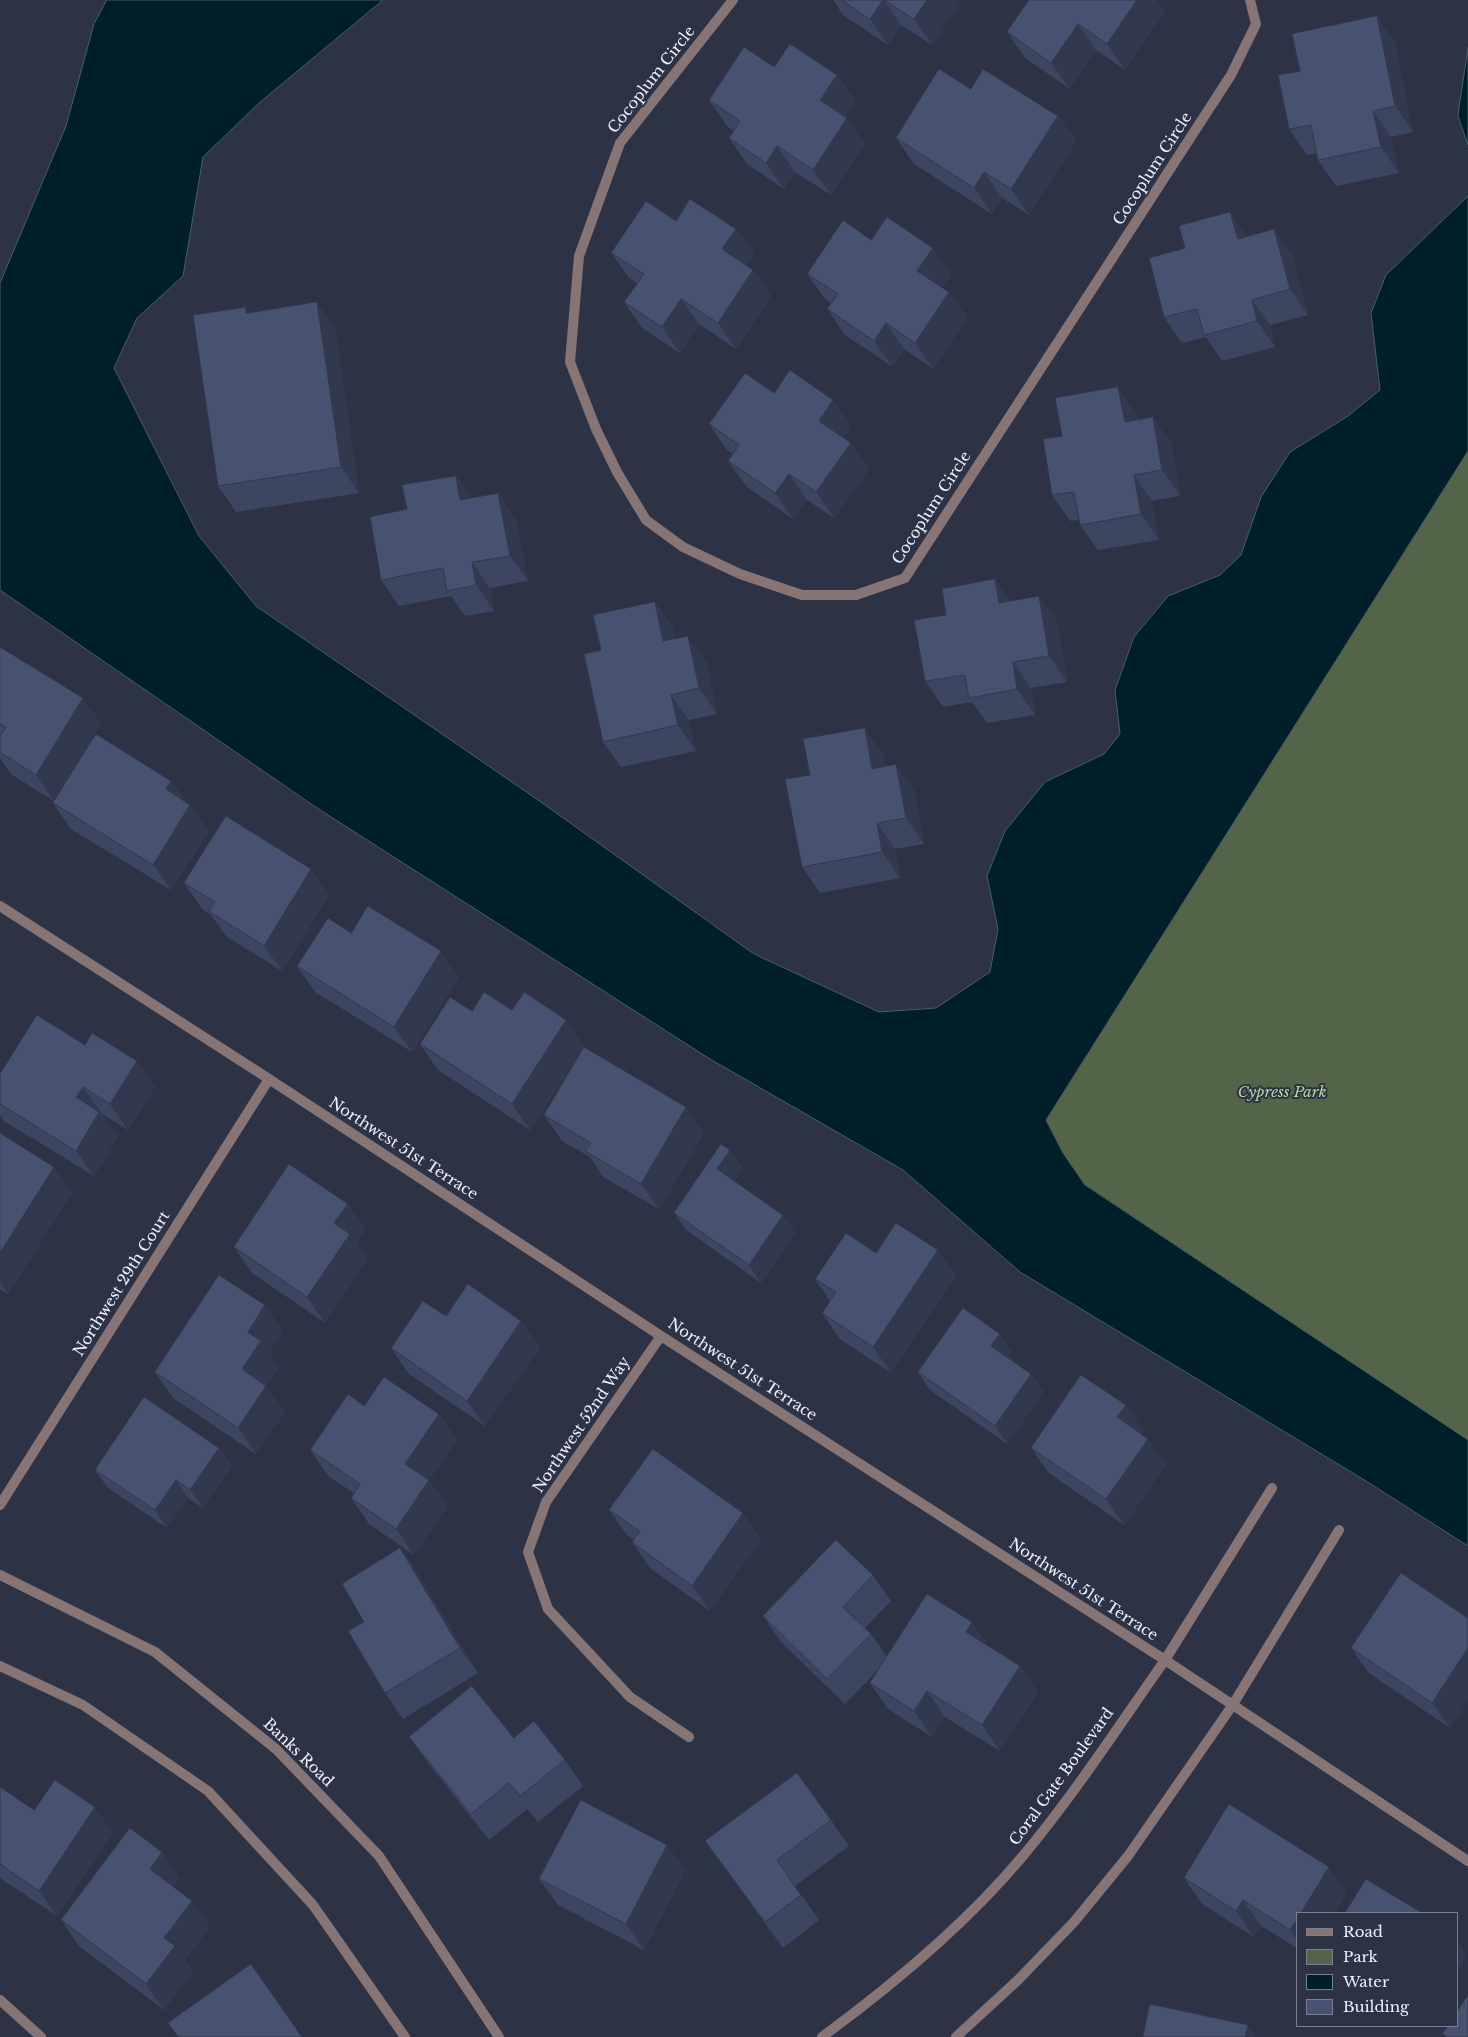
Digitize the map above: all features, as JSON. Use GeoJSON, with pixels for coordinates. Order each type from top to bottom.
{"type":"FeatureCollection","features":[{"type":"Feature","properties":{"kind":"street","name":"Cocoplum Circle"},"geometry":{"type":"LineString","coordinates":[[733,0],[620,143],[579,256],[570,362],[600,438],[617,472],[646,520],[683,547],[740,574],[802,595],[856,595],[905,578],[1231,75],[1256,24],[1250,0]]}},
{"type":"Feature","properties":{"kind":"street","name":"Northwest 51st Terrace"},"geometry":{"type":"LineString","coordinates":[[0,906],[269,1079],[661,1336],[1165,1660],[1468,1860]]}},
{"type":"Feature","properties":{"kind":"street","name":"Northwest 29th Court"},"geometry":{"type":"LineString","coordinates":[[0,1504],[269,1079]]}},
{"type":"Feature","properties":{"kind":"street","name":"Northwest 52nd Way"},"geometry":{"type":"LineString","coordinates":[[661,1336],[546,1502],[528,1552],[548,1610],[630,1697],[689,1737]]}},
{"type":"Feature","properties":{"kind":"street","name":"Coral Gate Boulevard"},"geometry":{"type":"LineString","coordinates":[[822,2037],[916,1963],[969,1913],[1021,1858],[1067,1801],[1165,1660],[1272,1488]]}},
{"type":"Feature","properties":{"kind":"street"},"geometry":{"type":"LineString","coordinates":[[956,2037],[1018,1980],[1074,1922],[1128,1856],[1232,1706],[1340,1530]]}},
{"type":"Feature","properties":{"kind":"street","name":"Banks Road"},"geometry":{"type":"LineString","coordinates":[[0,1575],[155,1652],[276,1748],[379,1856],[499,2037]]}},
{"type":"Feature","properties":{"kind":"street"},"geometry":{"type":"LineString","coordinates":[[0,1666],[83,1704],[208,1792],[313,1905],[405,2037]]}},
{"type":"Feature","properties":{"kind":"street"},"geometry":{"type":"LineString","coordinates":[[0,2000],[41,2037]]}},
{"type":"Feature","properties":{"kind":"green space","name":"Cypress Park"},"geometry":{"type":"Polygon","coordinates":[[[1468,451],[1468,1440],[1029,1147],[1468,451]]]}},
{"type":"Feature","properties":{"kind":"water"},"geometry":{"type":"Polygon","coordinates":[[[107,0],[383,0],[259,103],[203,157],[183,276],[137,318],[114,368],[199,536],[256,606],[538,800],[754,954],[879,1012],[936,1008],[990,972],[998,929],[987,876],[1005,831],[1045,782],[1104,754],[1120,734],[1115,690],[1134,637],[1168,596],[1220,575],[1241,555],[1261,497],[1290,452],[1348,416],[1380,390],[1371,313],[1386,275],[1468,196],[1468,451],[1046,1120],[1063,1153],[1085,1185],[1468,1440],[1468,1546],[1366,1481],[1020,1272],[903,1170],[710,1059],[317,808],[0,590],[0,283],[66,126],[94,24],[107,0]]]}},
{"type":"Feature","properties":{"kind":"water"},"geometry":{"type":"Polygon","coordinates":[[[1468,48],[1468,145],[1458,116],[1468,48]]]}},
{"type":"Feature","properties":{"kind":"building"},"geometry":{"type":"Polygon","coordinates":[[[842,0],[883,0],[870,19],[842,0]]]}},
{"type":"Feature","properties":{"kind":"building"},"geometry":{"type":"Polygon","coordinates":[[[885,0],[927,0],[914,19],[885,0]]]}},
{"type":"Feature","properties":{"kind":"building"},"geometry":{"type":"Polygon","coordinates":[[[1029,0],[1137,0],[1107,44],[1078,24],[1051,63],[1007,32],[1029,0]]]}},
{"type":"Feature","properties":{"kind":"building"},"geometry":{"type":"Polygon","coordinates":[[[1377,16],[1395,106],[1373,111],[1381,147],[1318,160],[1311,125],[1289,129],[1278,75],[1300,71],[1292,34],[1377,16]]]}},
{"type":"Feature","properties":{"kind":"building"},"geometry":{"type":"Polygon","coordinates":[[[790,44],[837,75],[820,100],[847,118],[813,170],[777,146],[766,163],[729,138],[740,121],[709,100],[744,47],[774,67],[790,44]]]}},
{"type":"Feature","properties":{"kind":"building"},"geometry":{"type":"Polygon","coordinates":[[[939,69],[971,89],[983,69],[1058,116],[1011,189],[984,172],[974,188],[896,138],[939,69]]]}},
{"type":"Feature","properties":{"kind":"building"},"geometry":{"type":"Polygon","coordinates":[[[690,199],[736,229],[722,249],[753,270],[718,323],[681,299],[662,327],[624,302],[644,274],[611,253],[646,201],[676,221],[690,199]]]}},
{"type":"Feature","properties":{"kind":"building"},"geometry":{"type":"Polygon","coordinates":[[[1230,212],[1238,239],[1274,229],[1290,289],[1252,300],[1257,321],[1204,335],[1197,309],[1164,317],[1149,258],[1185,248],[1179,226],[1230,212]]]}},
{"type":"Feature","properties":{"kind":"building"},"geometry":{"type":"Polygon","coordinates":[[[887,217],[933,248],[917,271],[949,292],[915,343],[886,323],[874,341],[827,309],[838,294],[807,274],[843,220],[871,240],[887,217]]]}},
{"type":"Feature","properties":{"kind":"building"},"geometry":{"type":"Polygon","coordinates":[[[317,302],[341,467],[218,486],[193,315],[246,307],[246,313],[317,302]]]}},
{"type":"Feature","properties":{"kind":"building"},"geometry":{"type":"Polygon","coordinates":[[[790,370],[833,400],[819,421],[851,443],[816,492],[789,474],[775,493],[728,461],[739,445],[709,424],[745,373],[774,393],[790,370]]]}},
{"type":"Feature","properties":{"kind":"building"},"geometry":{"type":"Polygon","coordinates":[[[1118,387],[1125,422],[1153,417],[1162,470],[1134,475],[1141,514],[1080,525],[1074,492],[1052,495],[1043,439],[1062,436],[1055,398],[1118,387]]]}},
{"type":"Feature","properties":{"kind":"building"},"geometry":{"type":"Polygon","coordinates":[[[456,476],[460,500],[498,493],[510,556],[472,562],[476,585],[447,591],[443,568],[381,580],[370,517],[407,509],[402,485],[456,476]]]}},
{"type":"Feature","properties":{"kind":"building"},"geometry":{"type":"Polygon","coordinates":[[[995,579],[999,603],[1039,596],[1049,656],[1013,662],[1017,689],[969,698],[965,675],[925,681],[914,620],[946,615],[942,589],[995,579]]]}},
{"type":"Feature","properties":{"kind":"building"},"geometry":{"type":"Polygon","coordinates":[[[655,602],[663,641],[688,636],[699,688],[671,695],[678,725],[603,742],[584,654],[601,650],[593,615],[655,602]]]}},
{"type":"Feature","properties":{"kind":"building"},"geometry":{"type":"Polygon","coordinates":[[[0,647],[83,698],[36,775],[0,752],[0,736],[6,727],[0,724],[0,647]]]}},
{"type":"Feature","properties":{"kind":"building"},"geometry":{"type":"Polygon","coordinates":[[[865,728],[872,769],[896,764],[906,818],[877,823],[882,852],[802,867],[785,779],[810,775],[803,739],[865,728]]]}},
{"type":"Feature","properties":{"kind":"building"},"geometry":{"type":"Polygon","coordinates":[[[96,734],[171,781],[166,789],[190,805],[153,865],[53,803],[96,734]]]}},
{"type":"Feature","properties":{"kind":"building"},"geometry":{"type":"Polygon","coordinates":[[[226,816],[311,869],[264,946],[209,911],[215,902],[184,883],[226,816]]]}},
{"type":"Feature","properties":{"kind":"building"},"geometry":{"type":"Polygon","coordinates":[[[368,906],[441,951],[394,1027],[297,966],[328,918],[351,933],[368,906]]]}},
{"type":"Feature","properties":{"kind":"building"},"geometry":{"type":"Polygon","coordinates":[[[484,992],[512,1010],[524,992],[566,1020],[512,1104],[420,1044],[450,997],[472,1011],[484,992]]]}},
{"type":"Feature","properties":{"kind":"building"},"geometry":{"type":"Polygon","coordinates":[[[37,1015],[85,1045],[92,1033],[137,1061],[110,1104],[83,1087],[76,1097],[99,1112],[76,1151],[0,1104],[0,1074],[37,1015]]]}},
{"type":"Feature","properties":{"kind":"building"},"geometry":{"type":"Polygon","coordinates":[[[584,1047],[686,1107],[641,1184],[585,1151],[591,1143],[544,1115],[584,1047]]]}},
{"type":"Feature","properties":{"kind":"building"},"geometry":{"type":"Polygon","coordinates":[[[0,1133],[54,1167],[0,1253],[0,1133]]]}},
{"type":"Feature","properties":{"kind":"building"},"geometry":{"type":"Polygon","coordinates":[[[721,1144],[730,1150],[717,1169],[783,1215],[749,1265],[674,1213],[721,1144]]]}},
{"type":"Feature","properties":{"kind":"building"},"geometry":{"type":"Polygon","coordinates":[[[289,1164],[348,1204],[334,1223],[350,1234],[307,1297],[234,1247],[289,1164]]]}},
{"type":"Feature","properties":{"kind":"building"},"geometry":{"type":"Polygon","coordinates":[[[896,1223],[938,1250],[873,1347],[822,1313],[836,1292],[815,1279],[846,1233],[876,1253],[896,1223]]]}},
{"type":"Feature","properties":{"kind":"building"},"geometry":{"type":"Polygon","coordinates":[[[219,1275],[265,1305],[248,1332],[261,1341],[242,1369],[266,1386],[238,1428],[155,1372],[219,1275]]]}},
{"type":"Feature","properties":{"kind":"building"},"geometry":{"type":"Polygon","coordinates":[[[468,1284],[521,1321],[467,1401],[391,1348],[423,1301],[446,1316],[468,1284]]]}},
{"type":"Feature","properties":{"kind":"building"},"geometry":{"type":"Polygon","coordinates":[[[963,1308],[1000,1334],[991,1346],[1031,1374],[995,1426],[918,1372],[963,1308]]]}},
{"type":"Feature","properties":{"kind":"building"},"geometry":{"type":"Polygon","coordinates":[[[1081,1375],[1126,1405],[1117,1417],[1148,1439],[1106,1499],[1031,1448],[1081,1375]]]}},
{"type":"Feature","properties":{"kind":"building"},"geometry":{"type":"Polygon","coordinates":[[[384,1377],[439,1414],[405,1464],[429,1480],[396,1529],[351,1498],[360,1484],[310,1450],[348,1394],[364,1406],[384,1377]]]}},
{"type":"Feature","properties":{"kind":"building"},"geometry":{"type":"Polygon","coordinates":[[[144,1397],[219,1448],[190,1490],[176,1480],[155,1510],[95,1470],[144,1397]]]}},
{"type":"Feature","properties":{"kind":"building"},"geometry":{"type":"Polygon","coordinates":[[[653,1449],[743,1513],[692,1586],[632,1542],[640,1531],[609,1510],[653,1449]]]}},
{"type":"Feature","properties":{"kind":"building"},"geometry":{"type":"Polygon","coordinates":[[[836,1540],[873,1575],[843,1607],[871,1634],[827,1679],[763,1616],[836,1540]]]}},
{"type":"Feature","properties":{"kind":"building"},"geometry":{"type":"Polygon","coordinates":[[[400,1548],[460,1648],[385,1693],[348,1631],[364,1622],[342,1584],[400,1548]]]}},
{"type":"Feature","properties":{"kind":"building"},"geometry":{"type":"Polygon","coordinates":[[[1401,1573],[1468,1618],[1468,1648],[1432,1703],[1351,1648],[1401,1573]]]}},
{"type":"Feature","properties":{"kind":"building"},"geometry":{"type":"Polygon","coordinates":[[[927,1594],[972,1622],[966,1632],[1020,1666],[982,1725],[927,1691],[914,1711],[870,1683],[927,1594]]]}},
{"type":"Feature","properties":{"kind":"building"},"geometry":{"type":"Polygon","coordinates":[[[472,1686],[514,1738],[534,1721],[565,1760],[520,1796],[509,1783],[471,1814],[409,1737],[472,1686]]]}},
{"type":"Feature","properties":{"kind":"building"},"geometry":{"type":"Polygon","coordinates":[[[797,1773],[831,1820],[777,1860],[801,1895],[765,1922],[705,1841],[797,1773]]]}},
{"type":"Feature","properties":{"kind":"building"},"geometry":{"type":"Polygon","coordinates":[[[55,1780],[95,1807],[39,1891],[0,1864],[0,1787],[34,1810],[55,1780]]]}},
{"type":"Feature","properties":{"kind":"building"},"geometry":{"type":"Polygon","coordinates":[[[581,1800],[667,1845],[626,1924],[539,1879],[581,1800]]]}},
{"type":"Feature","properties":{"kind":"building"},"geometry":{"type":"Polygon","coordinates":[[[1229,1804],[1329,1867],[1302,1912],[1296,1912],[1296,1921],[1290,1930],[1243,1900],[1236,1911],[1184,1878],[1229,1804]]]}},
{"type":"Feature","properties":{"kind":"building"},"geometry":{"type":"Polygon","coordinates":[[[130,1828],[162,1852],[150,1869],[192,1901],[164,1938],[175,1946],[146,1984],[61,1920],[130,1828]]]}},
{"type":"Feature","properties":{"kind":"building"},"geometry":{"type":"Polygon","coordinates":[[[1366,1879],[1420,1912],[1346,1912],[1366,1879]]]}},
{"type":"Feature","properties":{"kind":"building"},"geometry":{"type":"Polygon","coordinates":[[[251,1964],[302,2037],[178,2037],[168,2023],[251,1964]]]}},
{"type":"Feature","properties":{"kind":"building"},"geometry":{"type":"Polygon","coordinates":[[[1468,1995],[1468,2037],[1447,2037],[1442,2034],[1447,2027],[1458,2027],[1458,2010],[1468,1995]]]}},
{"type":"Feature","properties":{"kind":"building"},"geometry":{"type":"Polygon","coordinates":[[[1150,2004],[1248,2025],[1245,2037],[1143,2037],[1150,2004]]]}}]}
